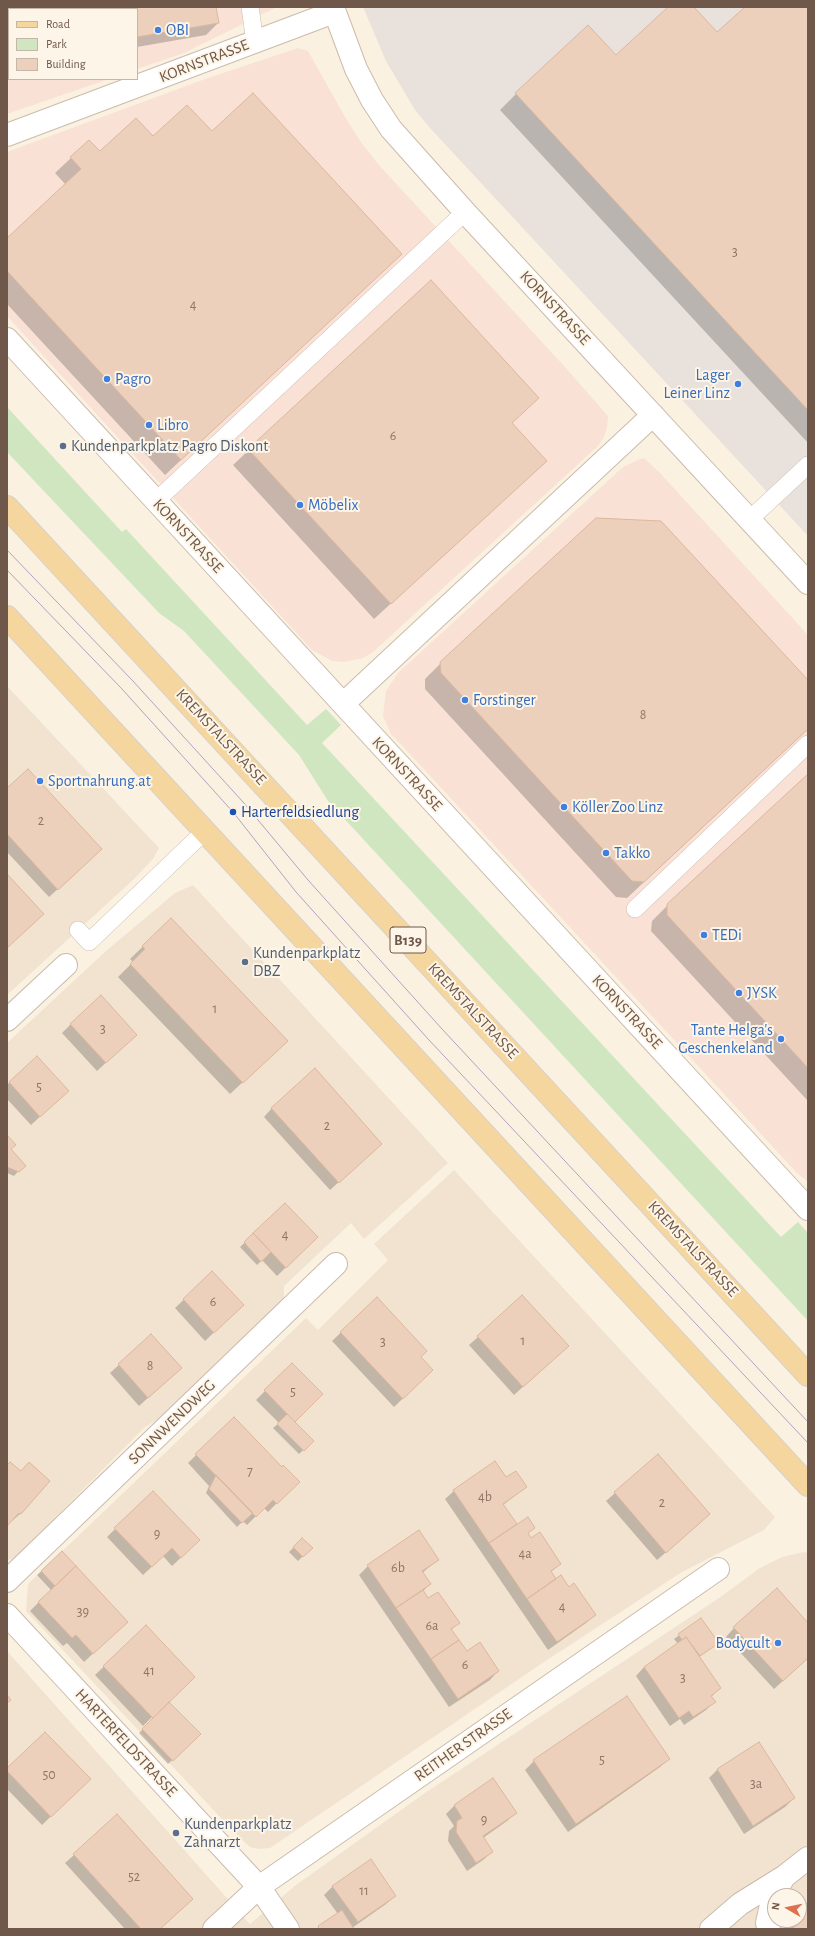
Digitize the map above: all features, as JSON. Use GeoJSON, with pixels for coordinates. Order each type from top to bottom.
{"type":"FeatureCollection","features":[{"type":"Feature","properties":{"kind":"main road","name":"KREMSTALSTRASSE"},"geometry":{"type":"LineString","coordinates":[[7,507],[808,1375]]}},
{"type":"Feature","properties":{"kind":"main road"},"geometry":{"type":"LineString","coordinates":[[7,617],[808,1485]]}},
{"type":"Feature","properties":{"kind":"street","name":"KORNSTRASSE"},"geometry":{"type":"LineString","coordinates":[[7,135],[255,42],[333,10],[356,69],[372,100],[391,129],[465,212],[808,583]]}},
{"type":"Feature","properties":{"kind":"street","name":"KORNSTRASSE"},"geometry":{"type":"LineString","coordinates":[[7,339],[808,1209]]}},
{"type":"Feature","properties":{"kind":"street"},"geometry":{"type":"LineString","coordinates":[[342,704],[654,416]]}},
{"type":"Feature","properties":{"kind":"street"},"geometry":{"type":"LineString","coordinates":[[7,1020],[66,965]]}},
{"type":"Feature","properties":{"kind":"street","name":"SONNWENDWEG"},"geometry":{"type":"LineString","coordinates":[[7,1581],[336,1264]]}},
{"type":"Feature","properties":{"kind":"street","name":"REITHER STRASSE"},"geometry":{"type":"LineString","coordinates":[[214,1929],[259,1888],[718,1569]]}},
{"type":"Feature","properties":{"kind":"street","name":"HARTERFELDSTRASSE"},"geometry":{"type":"LineString","coordinates":[[7,1615],[259,1888],[288,1929]]}},
{"type":"Feature","properties":{"kind":"street"},"geometry":{"type":"LineString","coordinates":[[711,1929],[740,1904],[785,1876],[808,1858]]}},
{"type":"Feature","properties":{"kind":"street"},"geometry":{"type":"LineString","coordinates":[[769,1929],[767,1923],[773,1896],[785,1876]]}},
{"type":"Feature","properties":{"kind":"street"},"geometry":{"type":"LineString","coordinates":[[723,1929],[735,1929]]}},
{"type":"Feature","properties":{"kind":"lane"},"geometry":{"type":"LineString","coordinates":[[250,7],[255,42]]}},
{"type":"Feature","properties":{"kind":"lane"},"geometry":{"type":"LineString","coordinates":[[156,501],[465,212]]}},
{"type":"Feature","properties":{"kind":"lane"},"geometry":{"type":"LineString","coordinates":[[750,520],[808,465]]}},
{"type":"Feature","properties":{"kind":"lane"},"geometry":{"type":"LineString","coordinates":[[635,909],[808,744]]}},
{"type":"Feature","properties":{"kind":"lane"},"geometry":{"type":"LineString","coordinates":[[78,930],[89,942],[205,831]]}},
{"type":"Feature","properties":{"kind":"shaded area"},"geometry":{"type":"Polygon","coordinates":[[[7,7],[277,7],[184,53],[138,69],[138,8],[8,8],[8,80],[106,80],[7,114],[7,7]]]}},
{"type":"Feature","properties":{"kind":"shaded area","name":"Lager Leiner Linz"},"geometry":{"type":"Polygon","coordinates":[[[363,7],[808,7],[808,536],[415,110],[386,61],[363,7]]]}},
{"type":"Feature","properties":{"kind":"shaded area"},"geometry":{"type":"Polygon","coordinates":[[[298,48],[308,51],[348,122],[378,164],[565,367],[608,416],[604,437],[598,446],[373,652],[363,658],[344,662],[332,661],[312,650],[7,316],[7,152],[208,78],[298,48]]]}},
{"type":"Feature","properties":{"kind":"shaded area"},"geometry":{"type":"Polygon","coordinates":[[[644,458],[660,473],[808,635],[808,1182],[797,1173],[391,734],[383,716],[386,691],[398,673],[623,467],[644,458]]]}},
{"type":"Feature","properties":{"kind":"shaded area"},"geometry":{"type":"Polygon","coordinates":[[[7,686],[159,848],[153,859],[133,880],[7,995],[7,686]]]}},
{"type":"Feature","properties":{"kind":"shaded area"},"geometry":{"type":"Polygon","coordinates":[[[193,885],[448,1163],[364,1239],[351,1223],[284,1286],[284,1303],[160,1418],[145,1427],[14,1559],[7,1560],[7,1043],[106,951],[175,893],[193,885]]]}},
{"type":"Feature","properties":{"kind":"shaded area"},"geometry":{"type":"Polygon","coordinates":[[[454,1170],[775,1517],[764,1530],[682,1572],[544,1662],[270,1848],[259,1849],[250,1847],[26,1611],[28,1584],[306,1318],[318,1330],[388,1260],[374,1244],[454,1170]]]}},
{"type":"Feature","properties":{"kind":"shaded area"},"geometry":{"type":"Polygon","coordinates":[[[804,1552],[808,1553],[808,1929],[7,1929],[7,1651],[250,1924],[296,1885],[425,1793],[719,1598],[760,1568],[782,1557],[804,1552]]]}},
{"type":"Feature","properties":{"kind":"green space"},"geometry":{"type":"Polygon","coordinates":[[[7,407],[122,532],[126,529],[307,725],[326,709],[341,725],[322,743],[781,1237],[798,1222],[808,1233],[808,1321],[328,801],[299,755],[184,631],[159,613],[7,452],[7,407]]]}},
{"type":"Feature","properties":{"kind":"building","name":"OBI"},"geometry":{"type":"Polygon","coordinates":[[[7,7],[216,7],[219,23],[138,37],[138,8],[8,8],[7,59],[7,7]]]}},
{"type":"Feature","properties":{"kind":"building"},"geometry":{"type":"Polygon","coordinates":[[[668,7],[694,7],[717,32],[745,7],[808,7],[808,410],[515,93],[588,25],[616,55],[668,7]]]}},
{"type":"Feature","properties":{"kind":"building"},"geometry":{"type":"Polygon","coordinates":[[[253,93],[402,254],[181,460],[7,271],[7,238],[81,169],[70,157],[89,140],[100,151],[136,118],[153,136],[187,105],[212,131],[253,93]]]}},
{"type":"Feature","properties":{"kind":"building"},"geometry":{"type":"Polygon","coordinates":[[[431,280],[539,398],[512,423],[547,461],[391,604],[248,449],[431,280]]]}},
{"type":"Feature","properties":{"kind":"building"},"geometry":{"type":"Polygon","coordinates":[[[596,518],[661,521],[808,680],[808,729],[644,882],[632,881],[441,673],[440,662],[596,518]]]}},
{"type":"Feature","properties":{"kind":"building"},"geometry":{"type":"Polygon","coordinates":[[[28,769],[102,849],[58,890],[7,834],[7,788],[28,769]]]}},
{"type":"Feature","properties":{"kind":"building"},"geometry":{"type":"Polygon","coordinates":[[[808,774],[808,1068],[667,915],[667,904],[808,774]]]}},
{"type":"Feature","properties":{"kind":"building"},"geometry":{"type":"Polygon","coordinates":[[[7,874],[44,914],[7,948],[7,874]]]}},
{"type":"Feature","properties":{"kind":"building"},"geometry":{"type":"Polygon","coordinates":[[[171,918],[288,1041],[243,1083],[130,964],[145,949],[142,946],[171,918]]]}},
{"type":"Feature","properties":{"kind":"building"},"geometry":{"type":"Polygon","coordinates":[[[101,995],[137,1035],[106,1063],[70,1024],[101,995]]]}},
{"type":"Feature","properties":{"kind":"building"},"geometry":{"type":"Polygon","coordinates":[[[37,1056],[69,1091],[40,1117],[9,1082],[37,1056]]]}},
{"type":"Feature","properties":{"kind":"building"},"geometry":{"type":"Polygon","coordinates":[[[315,1068],[382,1144],[339,1183],[271,1108],[315,1068]]]}},
{"type":"Feature","properties":{"kind":"building"},"geometry":{"type":"Polygon","coordinates":[[[7,1135],[16,1145],[11,1149],[26,1166],[19,1172],[7,1167],[7,1135]]]}},
{"type":"Feature","properties":{"kind":"building"},"geometry":{"type":"Polygon","coordinates":[[[285,1203],[318,1237],[286,1268],[253,1233],[285,1203]]]}},
{"type":"Feature","properties":{"kind":"building"},"geometry":{"type":"Polygon","coordinates":[[[253,1233],[271,1252],[261,1262],[244,1242],[253,1233]]]}},
{"type":"Feature","properties":{"kind":"building"},"geometry":{"type":"Polygon","coordinates":[[[212,1271],[244,1305],[214,1333],[183,1299],[212,1271]]]}},
{"type":"Feature","properties":{"kind":"building"},"geometry":{"type":"Polygon","coordinates":[[[522,1295],[569,1346],[523,1387],[477,1336],[522,1295]]]}},
{"type":"Feature","properties":{"kind":"building"},"geometry":{"type":"Polygon","coordinates":[[[377,1297],[427,1351],[421,1357],[433,1370],[403,1399],[340,1332],[377,1297]]]}},
{"type":"Feature","properties":{"kind":"building"},"geometry":{"type":"Polygon","coordinates":[[[151,1334],[182,1368],[148,1398],[118,1364],[151,1334]]]}},
{"type":"Feature","properties":{"kind":"building"},"geometry":{"type":"Polygon","coordinates":[[[292,1363],[323,1394],[295,1422],[264,1390],[292,1363]]]}},
{"type":"Feature","properties":{"kind":"building"},"geometry":{"type":"Polygon","coordinates":[[[287,1414],[314,1441],[304,1451],[277,1424],[287,1414]]]}},
{"type":"Feature","properties":{"kind":"building"},"geometry":{"type":"Polygon","coordinates":[[[234,1417],[282,1467],[283,1465],[300,1482],[277,1504],[273,1500],[256,1517],[195,1454],[234,1417]]]}},
{"type":"Feature","properties":{"kind":"building"},"geometry":{"type":"Polygon","coordinates":[[[658,1454],[710,1514],[666,1553],[614,1492],[658,1454]]]}},
{"type":"Feature","properties":{"kind":"building"},"geometry":{"type":"Polygon","coordinates":[[[495,1461],[506,1477],[516,1471],[527,1487],[503,1504],[517,1524],[489,1543],[453,1490],[495,1461]]]}},
{"type":"Feature","properties":{"kind":"building"},"geometry":{"type":"Polygon","coordinates":[[[10,1462],[21,1471],[29,1462],[50,1481],[21,1514],[19,1513],[7,1526],[7,1465],[10,1462]]]}},
{"type":"Feature","properties":{"kind":"building"},"geometry":{"type":"Polygon","coordinates":[[[216,1475],[253,1513],[242,1523],[209,1489],[216,1475]]]}},
{"type":"Feature","properties":{"kind":"building"},"geometry":{"type":"Polygon","coordinates":[[[153,1491],[200,1540],[181,1558],[172,1548],[152,1567],[114,1528],[153,1491]]]}},
{"type":"Feature","properties":{"kind":"building"},"geometry":{"type":"Polygon","coordinates":[[[528,1517],[535,1528],[528,1533],[531,1538],[540,1532],[561,1564],[551,1571],[556,1579],[527,1599],[489,1543],[528,1517]]]}},
{"type":"Feature","properties":{"kind":"building"},"geometry":{"type":"Polygon","coordinates":[[[419,1530],[439,1560],[422,1571],[431,1584],[396,1608],[367,1565],[419,1530]]]}},
{"type":"Feature","properties":{"kind":"building"},"geometry":{"type":"Polygon","coordinates":[[[302,1538],[313,1548],[303,1557],[293,1547],[302,1538]]]}},
{"type":"Feature","properties":{"kind":"building"},"geometry":{"type":"Polygon","coordinates":[[[62,1551],[76,1566],[55,1586],[41,1571],[62,1551]]]}},
{"type":"Feature","properties":{"kind":"building"},"geometry":{"type":"Polygon","coordinates":[[[76,1566],[128,1622],[93,1654],[76,1635],[72,1638],[38,1602],[76,1566]]]}},
{"type":"Feature","properties":{"kind":"building"},"geometry":{"type":"Polygon","coordinates":[[[561,1575],[569,1587],[574,1583],[596,1615],[557,1642],[527,1599],[561,1575]]]}},
{"type":"Feature","properties":{"kind":"building","name":"Bodycult"},"geometry":{"type":"Polygon","coordinates":[[[777,1588],[808,1623],[808,1658],[783,1681],[733,1627],[777,1588]]]}},
{"type":"Feature","properties":{"kind":"building"},"geometry":{"type":"Polygon","coordinates":[[[423,1590],[428,1598],[438,1592],[460,1623],[451,1629],[459,1640],[431,1659],[396,1608],[423,1590]]]}},
{"type":"Feature","properties":{"kind":"building"},"geometry":{"type":"Polygon","coordinates":[[[701,1618],[719,1643],[700,1656],[686,1637],[682,1640],[678,1634],[701,1618]]]}},
{"type":"Feature","properties":{"kind":"building"},"geometry":{"type":"Polygon","coordinates":[[[146,1625],[195,1677],[153,1718],[103,1666],[146,1625]]]}},
{"type":"Feature","properties":{"kind":"building"},"geometry":{"type":"Polygon","coordinates":[[[686,1637],[721,1688],[711,1696],[716,1702],[693,1717],[689,1711],[679,1718],[644,1667],[686,1637]]]}},
{"type":"Feature","properties":{"kind":"building"},"geometry":{"type":"Polygon","coordinates":[[[459,1640],[467,1651],[480,1642],[499,1671],[458,1699],[431,1659],[459,1640]]]}},
{"type":"Feature","properties":{"kind":"building"},"geometry":{"type":"Polygon","coordinates":[[[7,1695],[11,1700],[7,1703],[7,1695]]]}},
{"type":"Feature","properties":{"kind":"building"},"geometry":{"type":"Polygon","coordinates":[[[627,1696],[670,1759],[576,1824],[533,1760],[627,1696]]]}},
{"type":"Feature","properties":{"kind":"building"},"geometry":{"type":"Polygon","coordinates":[[[169,1702],[201,1734],[173,1761],[142,1729],[169,1702]]]}},
{"type":"Feature","properties":{"kind":"building"},"geometry":{"type":"Polygon","coordinates":[[[45,1732],[91,1779],[51,1817],[7,1771],[7,1768],[45,1732]]]}},
{"type":"Feature","properties":{"kind":"building"},"geometry":{"type":"Polygon","coordinates":[[[759,1742],[795,1798],[753,1826],[717,1769],[759,1742]]]}},
{"type":"Feature","properties":{"kind":"building"},"geometry":{"type":"Polygon","coordinates":[[[493,1778],[517,1813],[483,1836],[493,1852],[476,1863],[456,1832],[457,1821],[462,1818],[454,1805],[493,1778]]]}},
{"type":"Feature","properties":{"kind":"building"},"geometry":{"type":"Polygon","coordinates":[[[117,1814],[193,1899],[160,1929],[141,1929],[73,1854],[117,1814]]]}},
{"type":"Feature","properties":{"kind":"building"},"geometry":{"type":"Polygon","coordinates":[[[371,1859],[396,1896],[358,1922],[332,1886],[371,1859]]]}},
{"type":"Feature","properties":{"kind":"building"},"geometry":{"type":"Polygon","coordinates":[[[808,1903],[808,1929],[795,1929],[794,1928],[807,1928],[808,1903]]]}},
{"type":"Feature","properties":{"kind":"building"},"geometry":{"type":"Polygon","coordinates":[[[342,1910],[354,1929],[319,1929],[318,1926],[342,1910]]]}},
{"type":"Feature","properties":{"kind":"tram line"},"geometry":{"type":"LineString","coordinates":[[7,550],[132,680],[243,802],[308,880],[442,1029],[808,1422]]}},
{"type":"Feature","properties":{"kind":"tram line"},"geometry":{"type":"LineString","coordinates":[[7,570],[122,689],[233,812],[296,892],[429,1040],[808,1443]]}},
{"type":"Feature","properties":{"kind":"place","name":"OBI"},"geometry":{"type":"Point","coordinates":[158,30]}},
{"type":"Feature","properties":{"kind":"place","name":"Pagro"},"geometry":{"type":"Point","coordinates":[107,379]}},
{"type":"Feature","properties":{"kind":"place","name":"Lager Leiner Linz"},"geometry":{"type":"Point","coordinates":[738,384]}},
{"type":"Feature","properties":{"kind":"place","name":"Libro"},"geometry":{"type":"Point","coordinates":[149,425]}},
{"type":"Feature","properties":{"kind":"place","name":"Kundenparkplatz Pagro Diskont"},"geometry":{"type":"Point","coordinates":[63,446]}},
{"type":"Feature","properties":{"kind":"place","name":"Möbelix"},"geometry":{"type":"Point","coordinates":[300,505]}},
{"type":"Feature","properties":{"kind":"place","name":"Forstinger"},"geometry":{"type":"Point","coordinates":[465,700]}},
{"type":"Feature","properties":{"kind":"place","name":"Sportnahrung.at"},"geometry":{"type":"Point","coordinates":[40,781]}},
{"type":"Feature","properties":{"kind":"place","name":"Köller Zoo Linz"},"geometry":{"type":"Point","coordinates":[564,807]}},
{"type":"Feature","properties":{"kind":"place","name":"Harterfeldsiedlung"},"geometry":{"type":"Point","coordinates":[233,812]}},
{"type":"Feature","properties":{"kind":"place","name":"Takko"},"geometry":{"type":"Point","coordinates":[606,853]}},
{"type":"Feature","properties":{"kind":"place","name":"TEDi"},"geometry":{"type":"Point","coordinates":[704,935]}},
{"type":"Feature","properties":{"kind":"place","name":"Kundenparkplatz DBZ"},"geometry":{"type":"Point","coordinates":[245,962]}},
{"type":"Feature","properties":{"kind":"place","name":"JYSK"},"geometry":{"type":"Point","coordinates":[739,993]}},
{"type":"Feature","properties":{"kind":"place","name":"Tante Helga's Geschenkeland"},"geometry":{"type":"Point","coordinates":[781,1039]}},
{"type":"Feature","properties":{"kind":"place","name":"Bodycult"},"geometry":{"type":"Point","coordinates":[778,1643]}},
{"type":"Feature","properties":{"kind":"place","name":"Kundenparkplatz Zahnarzt"},"geometry":{"type":"Point","coordinates":[176,1833]}}]}
